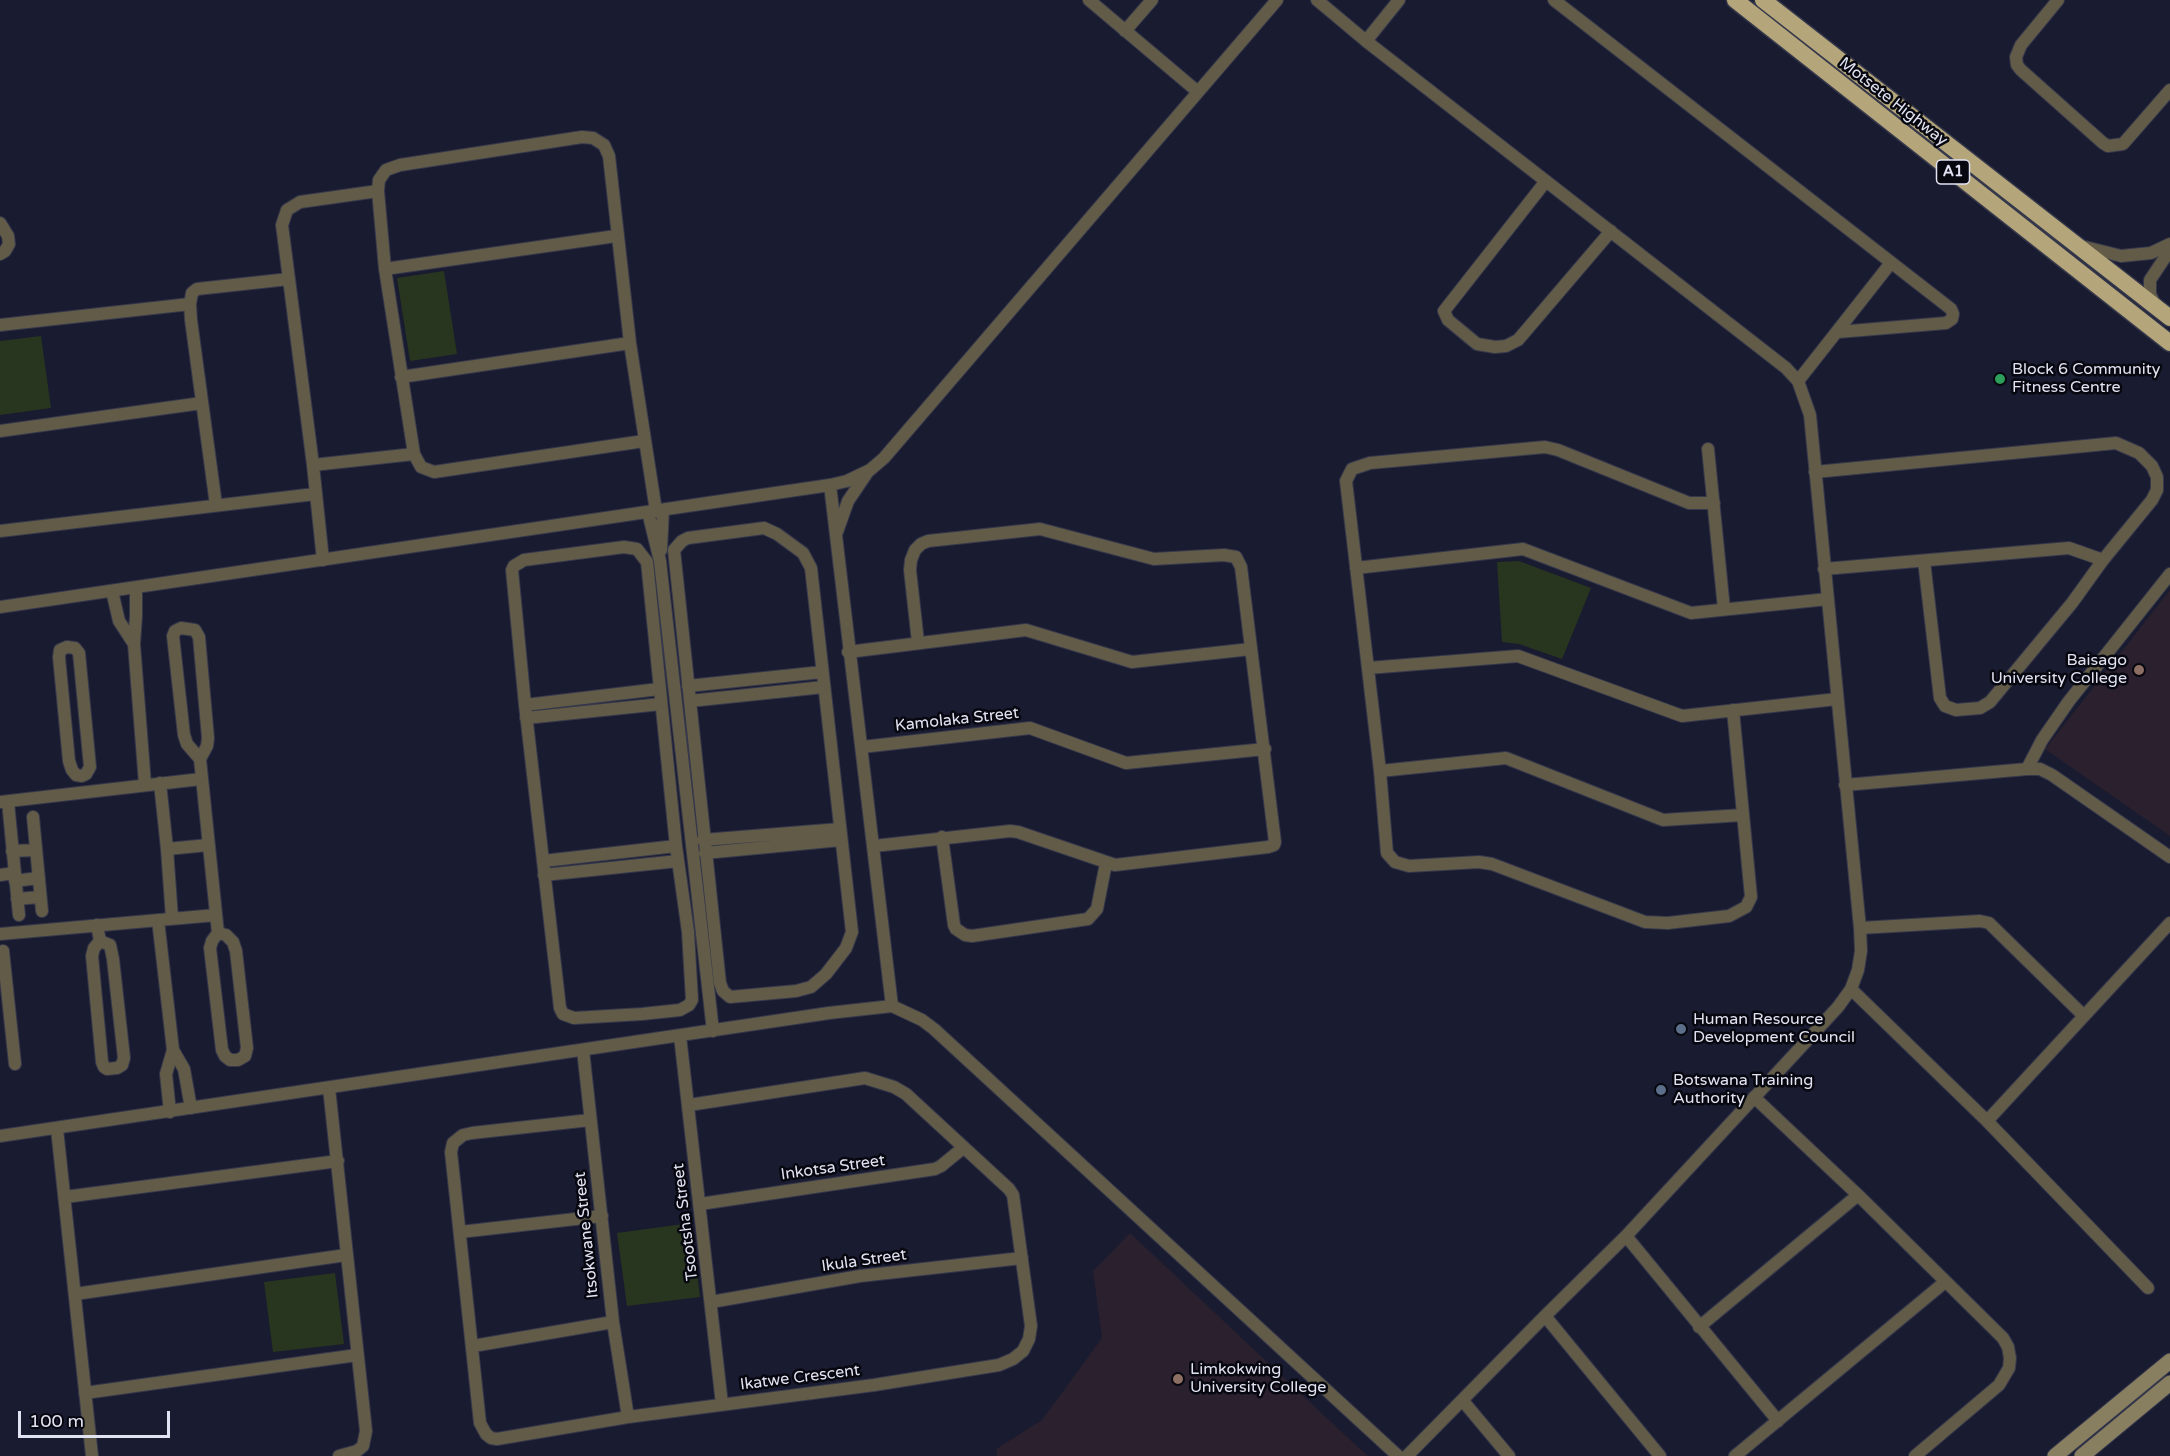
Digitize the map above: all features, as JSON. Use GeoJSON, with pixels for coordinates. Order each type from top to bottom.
{"type":"FeatureCollection","features":[{"type":"Feature","properties":{"kind":"highway","name":"Motsete Highway"},"geometry":{"type":"LineString","coordinates":[[1735,0],[2170,344]]}},
{"type":"Feature","properties":{"kind":"highway","name":"Motsete Highway"},"geometry":{"type":"LineString","coordinates":[[1763,0],[2080,245],[2170,318]]}},
{"type":"Feature","properties":{"kind":"main road"},"geometry":{"type":"LineString","coordinates":[[2055,1456],[2170,1361]]}},
{"type":"Feature","properties":{"kind":"main road"},"geometry":{"type":"LineString","coordinates":[[2082,1456],[2170,1383]]}},
{"type":"Feature","properties":{"kind":"street"},"geometry":{"type":"LineString","coordinates":[[1089,0],[1198,92]]}},
{"type":"Feature","properties":{"kind":"street"},"geometry":{"type":"LineString","coordinates":[[1125,31],[1152,0]]}},
{"type":"Feature","properties":{"kind":"street"},"geometry":{"type":"LineString","coordinates":[[835,535],[857,485],[884,458],[1277,0]]}},
{"type":"Feature","properties":{"kind":"street"},"geometry":{"type":"LineString","coordinates":[[1317,0],[1366,41],[1786,368],[1798,381],[1810,415],[1860,928],[1861,951],[1858,970],[1851,988],[1838,1007],[1626,1236],[1407,1456]]}},
{"type":"Feature","properties":{"kind":"street"},"geometry":{"type":"LineString","coordinates":[[1366,41],[1399,0]]}},
{"type":"Feature","properties":{"kind":"street"},"geometry":{"type":"LineString","coordinates":[[1554,0],[1890,264],[1951,309],[1952,319],[1946,322],[1838,332]]}},
{"type":"Feature","properties":{"kind":"street"},"geometry":{"type":"LineString","coordinates":[[2058,0],[2021,45],[2016,57],[2018,65],[2103,143],[2108,146],[2123,144],[2170,90]]}},
{"type":"Feature","properties":{"kind":"street"},"geometry":{"type":"LineString","coordinates":[[644,441],[434,472],[421,467],[414,454],[385,269],[378,191],[379,180],[386,170],[400,165],[582,137],[594,138],[604,146],[609,156],[616,236],[656,511],[660,561],[690,701],[690,771],[705,853],[713,1031]]}},
{"type":"Feature","properties":{"kind":"street"},"geometry":{"type":"LineString","coordinates":[[1546,181],[1444,310],[1446,317],[1477,344],[1495,348],[1518,340],[1611,231]]}},
{"type":"Feature","properties":{"kind":"street"},"geometry":{"type":"LineString","coordinates":[[322,560],[313,465],[282,225],[287,210],[300,202],[378,191]]}},
{"type":"Feature","properties":{"kind":"street"},"geometry":{"type":"LineString","coordinates":[[0,223],[8,236],[9,244],[0,254]]}},
{"type":"Feature","properties":{"kind":"street"},"geometry":{"type":"LineString","coordinates":[[385,269],[616,236]]}},
{"type":"Feature","properties":{"kind":"street"},"geometry":{"type":"LineString","coordinates":[[2080,245],[2121,256],[2151,253],[2170,244]]}},
{"type":"Feature","properties":{"kind":"street"},"geometry":{"type":"LineString","coordinates":[[2155,306],[2150,294],[2150,280],[2170,250]]}},
{"type":"Feature","properties":{"kind":"street"},"geometry":{"type":"LineString","coordinates":[[1798,381],[1890,264]]}},
{"type":"Feature","properties":{"kind":"street"},"geometry":{"type":"LineString","coordinates":[[216,505],[190,304],[192,293],[197,289],[289,279]]}},
{"type":"Feature","properties":{"kind":"street"},"geometry":{"type":"LineString","coordinates":[[0,325],[190,304]]}},
{"type":"Feature","properties":{"kind":"street"},"geometry":{"type":"LineString","coordinates":[[401,377],[630,343]]}},
{"type":"Feature","properties":{"kind":"street"},"geometry":{"type":"LineString","coordinates":[[0,431],[202,403]]}},
{"type":"Feature","properties":{"kind":"street"},"geometry":{"type":"LineString","coordinates":[[1815,472],[2116,443],[2139,453],[2152,466],[2157,477],[2157,490],[2152,500],[2103,560],[2072,603],[1990,702],[1980,708],[1956,710],[1945,706],[1940,698],[1924,561]]}},
{"type":"Feature","properties":{"kind":"street"},"geometry":{"type":"LineString","coordinates":[[1714,503],[1689,503],[1558,450],[1545,447],[1370,463],[1352,469],[1346,481],[1380,771],[1387,853],[1395,862],[1409,866],[1485,862],[1645,922],[1656,924],[1729,916],[1746,907],[1751,897],[1733,710]]}},
{"type":"Feature","properties":{"kind":"street"},"geometry":{"type":"LineString","coordinates":[[1708,449],[1724,609]]}},
{"type":"Feature","properties":{"kind":"street"},"geometry":{"type":"LineString","coordinates":[[313,465],[414,454]]}},
{"type":"Feature","properties":{"kind":"street"},"geometry":{"type":"LineString","coordinates":[[0,607],[830,485],[847,481],[870,470]]}},
{"type":"Feature","properties":{"kind":"street"},"geometry":{"type":"LineString","coordinates":[[830,485],[848,652],[862,747],[892,1006]]}},
{"type":"Feature","properties":{"kind":"street"},"geometry":{"type":"LineString","coordinates":[[0,531],[315,494]]}},
{"type":"Feature","properties":{"kind":"street"},"geometry":{"type":"LineString","coordinates":[[759,528],[771,530],[803,553],[809,562],[851,938],[846,948],[819,982],[811,987],[796,991],[736,997],[725,995],[720,983],[708,930],[673,614],[673,557],[676,545],[682,541],[759,528]]}},
{"type":"Feature","properties":{"kind":"street"},"geometry":{"type":"LineString","coordinates":[[874,846],[1003,831],[1018,832],[1106,863],[1124,865],[1274,845],[1275,838],[1241,567],[1236,557],[1224,555],[1154,559],[1040,529],[928,541],[915,550],[910,570],[918,642]]}},
{"type":"Feature","properties":{"kind":"street"},"geometry":{"type":"LineString","coordinates":[[615,548],[636,549],[647,562],[659,689],[688,932],[692,993],[689,1005],[680,1010],[642,1014],[583,1018],[567,1016],[560,1008],[544,875],[512,577],[514,566],[519,561],[615,548]]}},
{"type":"Feature","properties":{"kind":"street"},"geometry":{"type":"LineString","coordinates":[[1824,569],[2068,548],[2103,560]]}},
{"type":"Feature","properties":{"kind":"street"},"geometry":{"type":"LineString","coordinates":[[1356,568],[1523,549],[1684,612],[1698,613],[1828,599]]}},
{"type":"Feature","properties":{"kind":"street"},"geometry":{"type":"LineString","coordinates":[[2027,769],[2042,740],[2059,715],[2170,574]]}},
{"type":"Feature","properties":{"kind":"street"},"geometry":{"type":"LineString","coordinates":[[136,588],[134,644],[145,784]]}},
{"type":"Feature","properties":{"kind":"street"},"geometry":{"type":"LineString","coordinates":[[112,591],[119,621],[134,644]]}},
{"type":"Feature","properties":{"kind":"street"},"geometry":{"type":"LineString","coordinates":[[652,617],[673,614]]}},
{"type":"Feature","properties":{"kind":"street"},"geometry":{"type":"LineString","coordinates":[[200,759],[187,744],[184,735],[173,636],[175,631],[181,628],[195,630],[199,638],[208,738],[207,746],[200,759],[201,779],[218,933],[212,940],[210,948],[222,1050],[230,1060],[238,1060],[245,1056],[247,1048],[236,951],[233,942],[226,935],[218,933]]}},
{"type":"Feature","properties":{"kind":"street"},"geometry":{"type":"LineString","coordinates":[[848,652],[1026,630],[1132,662],[1251,649]]}},
{"type":"Feature","properties":{"kind":"street"},"geometry":{"type":"LineString","coordinates":[[67,647],[75,648],[79,653],[90,767],[87,774],[82,776],[76,775],[72,770],[64,709],[59,657],[60,650],[67,647]]}},
{"type":"Feature","properties":{"kind":"street"},"geometry":{"type":"LineString","coordinates":[[1368,668],[1513,655],[1682,716],[1837,699]]}},
{"type":"Feature","properties":{"kind":"street"},"geometry":{"type":"LineString","coordinates":[[688,686],[822,672]]}},
{"type":"Feature","properties":{"kind":"street"},"geometry":{"type":"LineString","coordinates":[[690,701],[824,687]]}},
{"type":"Feature","properties":{"kind":"street"},"geometry":{"type":"LineString","coordinates":[[525,705],[659,689]]}},
{"type":"Feature","properties":{"kind":"street"},"geometry":{"type":"LineString","coordinates":[[526,718],[661,704]]}},
{"type":"Feature","properties":{"kind":"street"},"geometry":{"type":"LineString","coordinates":[[64,709],[84,707]]}},
{"type":"Feature","properties":{"kind":"street","name":"Kamolaka Street"},"geometry":{"type":"LineString","coordinates":[[862,747],[1030,728],[1126,763],[1264,749]]}},
{"type":"Feature","properties":{"kind":"street"},"geometry":{"type":"LineString","coordinates":[[1380,771],[1506,758],[1664,820],[1743,815]]}},
{"type":"Feature","properties":{"kind":"street"},"geometry":{"type":"LineString","coordinates":[[1845,785],[2027,769],[2047,772],[2170,857]]}},
{"type":"Feature","properties":{"kind":"street"},"geometry":{"type":"LineString","coordinates":[[669,774],[690,771]]}},
{"type":"Feature","properties":{"kind":"street"},"geometry":{"type":"LineString","coordinates":[[82,776],[84,792]]}},
{"type":"Feature","properties":{"kind":"street"},"geometry":{"type":"LineString","coordinates":[[19,915],[14,877],[8,857],[11,836],[4,802],[201,779]]}},
{"type":"Feature","properties":{"kind":"street"},"geometry":{"type":"LineString","coordinates":[[160,783],[172,918]]}},
{"type":"Feature","properties":{"kind":"street"},"geometry":{"type":"LineString","coordinates":[[33,817],[42,911]]}},
{"type":"Feature","properties":{"kind":"street"},"geometry":{"type":"LineString","coordinates":[[11,836],[34,835]]}},
{"type":"Feature","properties":{"kind":"street"},"geometry":{"type":"LineString","coordinates":[[703,840],[841,835]]}},
{"type":"Feature","properties":{"kind":"street"},"geometry":{"type":"LineString","coordinates":[[705,853],[841,835]]}},
{"type":"Feature","properties":{"kind":"street"},"geometry":{"type":"LineString","coordinates":[[942,837],[954,925],[965,935],[1088,919],[1097,909],[1106,863]]}},
{"type":"Feature","properties":{"kind":"street"},"geometry":{"type":"LineString","coordinates":[[167,849],[208,845]]}},
{"type":"Feature","properties":{"kind":"street"},"geometry":{"type":"LineString","coordinates":[[543,861],[676,846]]}},
{"type":"Feature","properties":{"kind":"street"},"geometry":{"type":"LineString","coordinates":[[8,857],[36,850]]}},
{"type":"Feature","properties":{"kind":"street"},"geometry":{"type":"LineString","coordinates":[[544,875],[678,861]]}},
{"type":"Feature","properties":{"kind":"street"},"geometry":{"type":"LineString","coordinates":[[0,874],[38,878]]}},
{"type":"Feature","properties":{"kind":"street"},"geometry":{"type":"LineString","coordinates":[[17,899],[40,897]]}},
{"type":"Feature","properties":{"kind":"street"},"geometry":{"type":"LineString","coordinates":[[0,934],[216,915]]}},
{"type":"Feature","properties":{"kind":"street"},"geometry":{"type":"LineString","coordinates":[[158,920],[173,1050],[166,1074],[171,1112]]}},
{"type":"Feature","properties":{"kind":"street"},"geometry":{"type":"LineString","coordinates":[[1860,928],[1980,921],[1989,923],[2084,1016]]}},
{"type":"Feature","properties":{"kind":"street"},"geometry":{"type":"LineString","coordinates":[[1988,1120],[2170,923]]}},
{"type":"Feature","properties":{"kind":"street"},"geometry":{"type":"LineString","coordinates":[[97,925],[100,941]]}},
{"type":"Feature","properties":{"kind":"street"},"geometry":{"type":"LineString","coordinates":[[688,932],[708,930]]}},
{"type":"Feature","properties":{"kind":"street"},"geometry":{"type":"LineString","coordinates":[[100,941],[110,945],[124,1058],[122,1065],[107,1069],[102,1062],[92,956],[94,948],[100,941]]}},
{"type":"Feature","properties":{"kind":"street"},"geometry":{"type":"LineString","coordinates":[[3,951],[5,1011],[15,1064]]}},
{"type":"Feature","properties":{"kind":"street"},"geometry":{"type":"LineString","coordinates":[[1851,988],[1988,1120],[2148,1288]]}},
{"type":"Feature","properties":{"kind":"street"},"geometry":{"type":"LineString","coordinates":[[97,1008],[118,1006]]}},
{"type":"Feature","properties":{"kind":"street"},"geometry":{"type":"LineString","coordinates":[[0,1136],[829,1013],[892,1006],[922,1020],[933,1029],[1398,1456]]}},
{"type":"Feature","properties":{"kind":"street","name":"Tsootsha Street"},"geometry":{"type":"LineString","coordinates":[[680,1036],[722,1404]]}},
{"type":"Feature","properties":{"kind":"street"},"geometry":{"type":"LineString","coordinates":[[173,1050],[184,1069],[191,1108]]}},
{"type":"Feature","properties":{"kind":"street","name":"Itsokwane Street"},"geometry":{"type":"LineString","coordinates":[[583,1050],[613,1322],[627,1417]]}},
{"type":"Feature","properties":{"kind":"street","name":"Ikatwe Crescent"},"geometry":{"type":"LineString","coordinates":[[590,1120],[472,1133],[453,1143],[451,1152],[480,1423],[482,1429],[491,1438],[497,1439],[627,1417],[874,1385],[999,1365],[1013,1359],[1023,1351],[1029,1339],[1031,1326],[1013,1196],[906,1094],[888,1084],[865,1078],[689,1105]]}},
{"type":"Feature","properties":{"kind":"street"},"geometry":{"type":"LineString","coordinates":[[329,1088],[366,1431],[363,1446],[357,1451],[339,1456]]}},
{"type":"Feature","properties":{"kind":"street"},"geometry":{"type":"LineString","coordinates":[[1754,1097],[2002,1338],[2010,1358],[2009,1368],[1999,1385],[1915,1456]]}},
{"type":"Feature","properties":{"kind":"street"},"geometry":{"type":"LineString","coordinates":[[57,1128],[92,1456]]}},
{"type":"Feature","properties":{"kind":"street","name":"Inkotsa Street"},"geometry":{"type":"LineString","coordinates":[[700,1204],[935,1169],[963,1148]]}},
{"type":"Feature","properties":{"kind":"street"},"geometry":{"type":"LineString","coordinates":[[65,1197],[338,1161]]}},
{"type":"Feature","properties":{"kind":"street"},"geometry":{"type":"LineString","coordinates":[[1699,1327],[1858,1196]]}},
{"type":"Feature","properties":{"kind":"street"},"geometry":{"type":"LineString","coordinates":[[460,1232],[602,1216]]}},
{"type":"Feature","properties":{"kind":"street"},"geometry":{"type":"LineString","coordinates":[[1626,1236],[1778,1421]]}},
{"type":"Feature","properties":{"kind":"street"},"geometry":{"type":"LineString","coordinates":[[75,1294],[346,1255]]}},
{"type":"Feature","properties":{"kind":"street","name":"Ikula Street"},"geometry":{"type":"LineString","coordinates":[[711,1302],[860,1276],[1022,1258]]}},
{"type":"Feature","properties":{"kind":"street"},"geometry":{"type":"LineString","coordinates":[[1735,1456],[1945,1282]]}},
{"type":"Feature","properties":{"kind":"street"},"geometry":{"type":"LineString","coordinates":[[1545,1316],[1660,1456]]}},
{"type":"Feature","properties":{"kind":"street"},"geometry":{"type":"LineString","coordinates":[[473,1346],[613,1322]]}},
{"type":"Feature","properties":{"kind":"street"},"geometry":{"type":"LineString","coordinates":[[86,1393],[357,1355]]}},
{"type":"Feature","properties":{"kind":"street"},"geometry":{"type":"LineString","coordinates":[[1462,1401],[1509,1456]]}},
{"type":"Feature","properties":{"kind":"shaded area","name":"Baisago University College"},"geometry":{"type":"Polygon","coordinates":[[[2170,590],[2170,836],[2045,749],[2170,590]]]}},
{"type":"Feature","properties":{"kind":"shaded area","name":"Limkokwing University College"},"geometry":{"type":"Polygon","coordinates":[[[1130,1233],[1368,1456],[997,1456],[996,1449],[1042,1420],[1102,1338],[1093,1271],[1130,1233]]]}},
{"type":"Feature","properties":{"kind":"green space"},"geometry":{"type":"Polygon","coordinates":[[[444,271],[457,354],[410,361],[397,278],[444,271]]]}},
{"type":"Feature","properties":{"kind":"green space"},"geometry":{"type":"Polygon","coordinates":[[[41,336],[51,408],[0,415],[0,341],[41,336]]]}},
{"type":"Feature","properties":{"kind":"green space"},"geometry":{"type":"Polygon","coordinates":[[[1519,561],[1591,588],[1562,659],[1519,644],[1502,642],[1497,562],[1519,561]]]}},
{"type":"Feature","properties":{"kind":"green space"},"geometry":{"type":"Polygon","coordinates":[[[691,1223],[700,1297],[627,1306],[617,1233],[691,1223]]]}},
{"type":"Feature","properties":{"kind":"green space"},"geometry":{"type":"Polygon","coordinates":[[[335,1273],[344,1344],[273,1352],[264,1282],[335,1273]]]}},
{"type":"Feature","properties":{"kind":"place","name":"Block 6 Community Fitness Centre"},"geometry":{"type":"Point","coordinates":[2000,379]}},
{"type":"Feature","properties":{"kind":"place","name":"Baisago University College"},"geometry":{"type":"Point","coordinates":[2139,670]}},
{"type":"Feature","properties":{"kind":"place","name":"Human Resource Development Council"},"geometry":{"type":"Point","coordinates":[1681,1029]}},
{"type":"Feature","properties":{"kind":"place","name":"Botswana Training Authority"},"geometry":{"type":"Point","coordinates":[1661,1090]}},
{"type":"Feature","properties":{"kind":"place","name":"Limkokwing University College"},"geometry":{"type":"Point","coordinates":[1178,1379]}}]}
